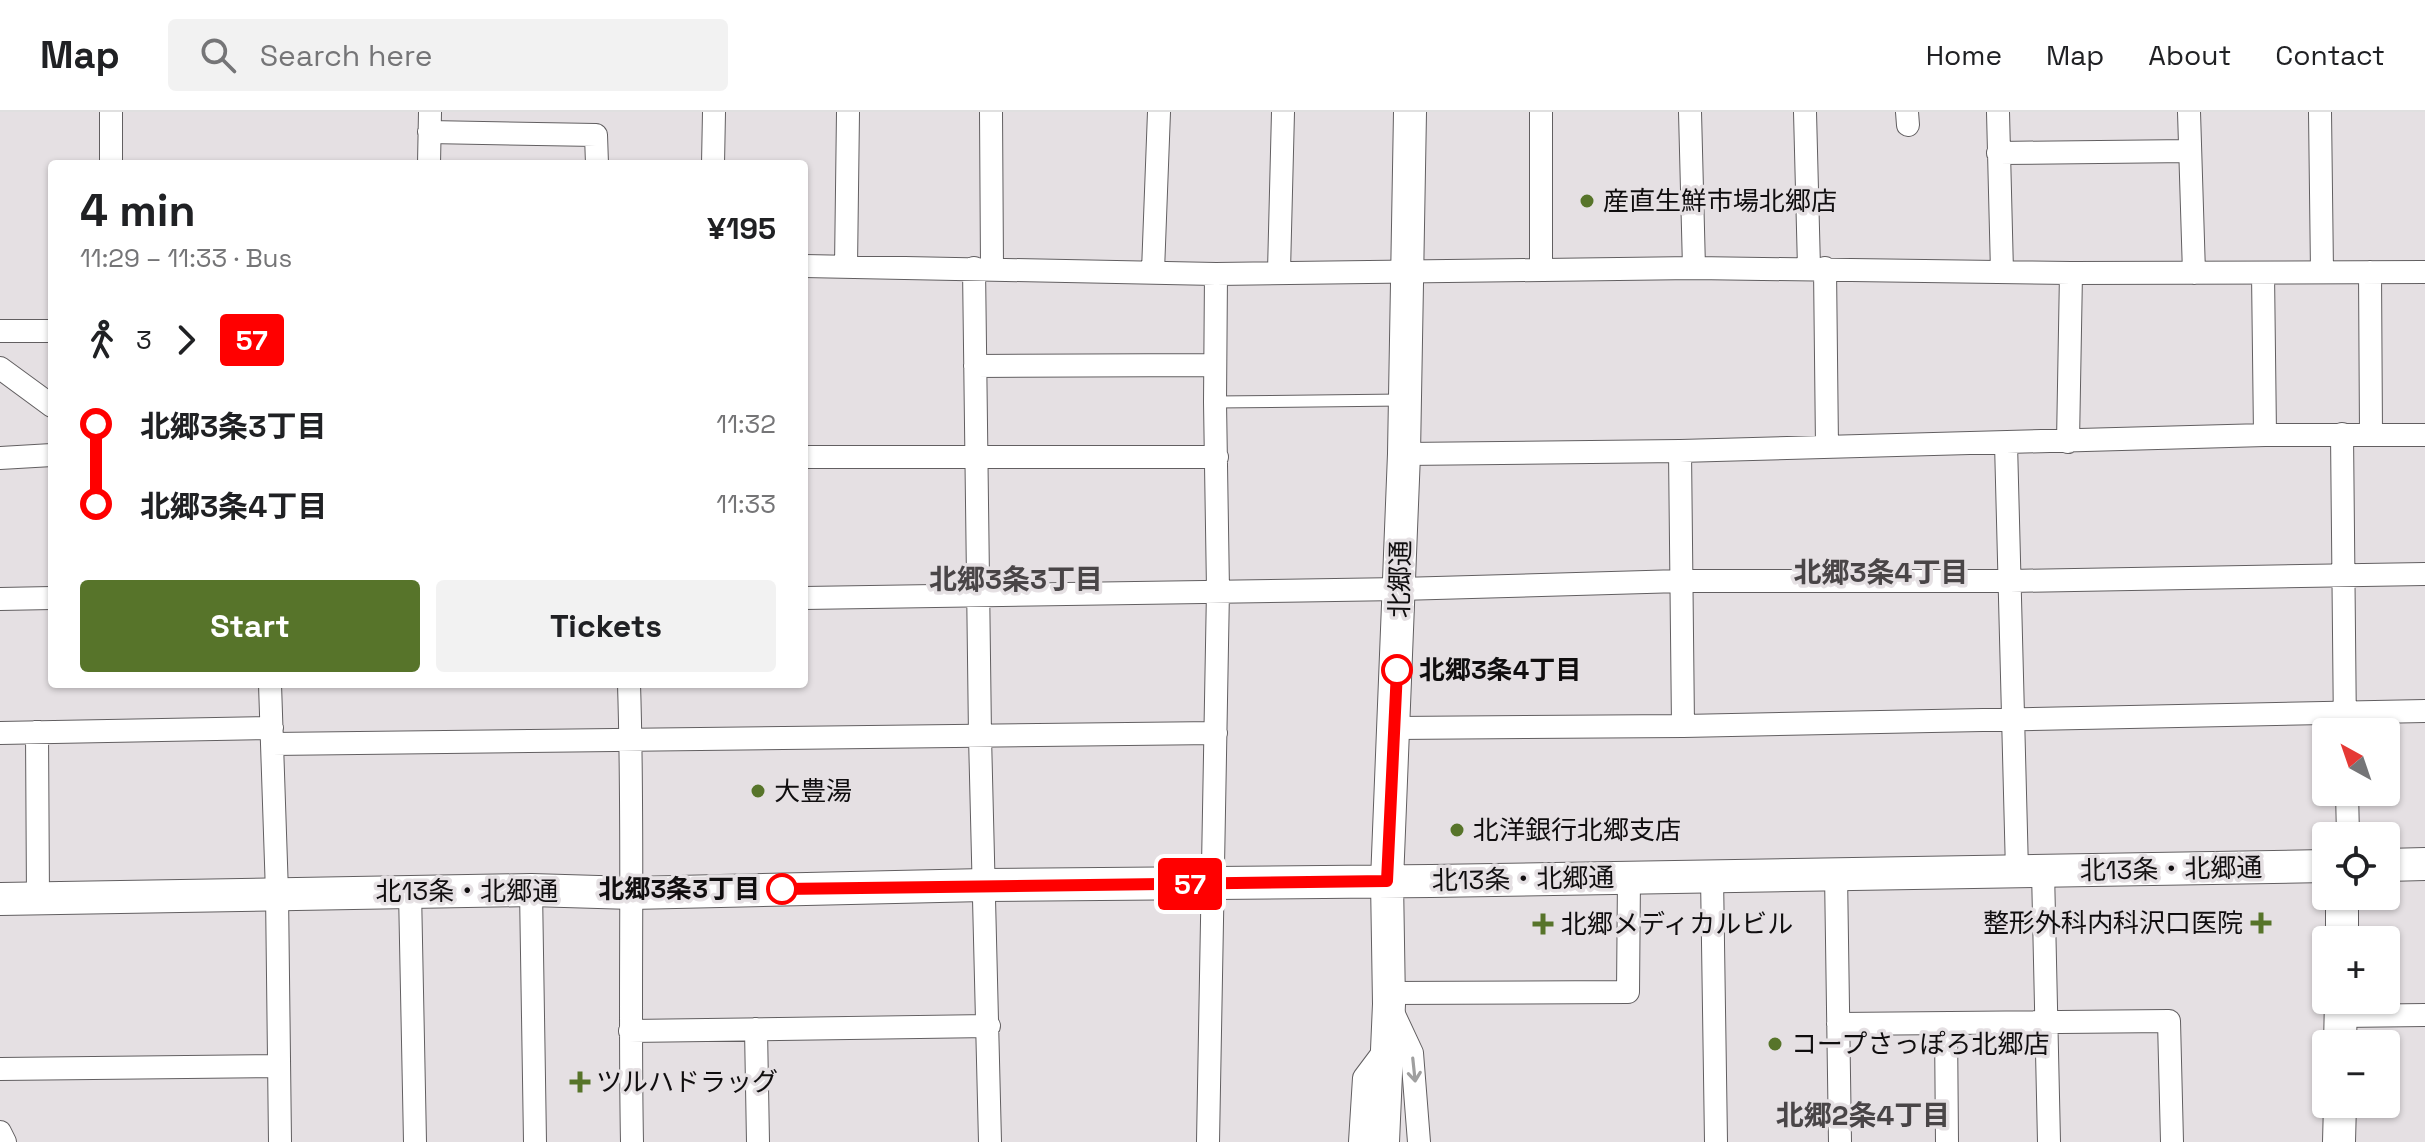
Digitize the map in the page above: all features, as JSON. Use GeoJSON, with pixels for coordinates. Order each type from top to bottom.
{"type":"FeatureCollection","features":[{"type":"Feature","properties":{"kind":"main road","name":"北郷通"},"geometry":{"type":"LineString","coordinates":[[1383,1142],[1389,998],[1387,881],[1404,454],[1410,112]]}},
{"type":"Feature","properties":{"kind":"main road"},"geometry":{"type":"LineString","coordinates":[[2400,865],[2425,864]]}},
{"type":"Feature","properties":{"kind":"main road","name":"北13条・北郷通"},"geometry":{"type":"LineString","coordinates":[[0,899],[410,891],[632,893],[2312,866]]}},
{"type":"Feature","properties":{"kind":"main road"},"geometry":{"type":"LineString","coordinates":[[2339,1142],[2340,1118]]}},
{"type":"Feature","properties":{"kind":"street"},"geometry":{"type":"LineString","coordinates":[[111,112],[111,160]]}},
{"type":"Feature","properties":{"kind":"street"},"geometry":{"type":"LineString","coordinates":[[713,160],[714,112]]}},
{"type":"Feature","properties":{"kind":"street"},"geometry":{"type":"LineString","coordinates":[[846,267],[848,112]]}},
{"type":"Feature","properties":{"kind":"street"},"geometry":{"type":"LineString","coordinates":[[990,1142],[977,594],[975,366],[991,112]]}},
{"type":"Feature","properties":{"kind":"street"},"geometry":{"type":"LineString","coordinates":[[1153,271],[1159,112]]}},
{"type":"Feature","properties":{"kind":"street"},"geometry":{"type":"LineString","coordinates":[[1279,271],[1283,112]]}},
{"type":"Feature","properties":{"kind":"street"},"geometry":{"type":"LineString","coordinates":[[1541,112],[1541,268]]}},
{"type":"Feature","properties":{"kind":"street"},"geometry":{"type":"LineString","coordinates":[[1690,112],[1694,268]]}},
{"type":"Feature","properties":{"kind":"street"},"geometry":{"type":"LineString","coordinates":[[1805,112],[1827,447]]}},
{"type":"Feature","properties":{"kind":"street"},"geometry":{"type":"LineString","coordinates":[[1998,112],[2002,272]]}},
{"type":"Feature","properties":{"kind":"street"},"geometry":{"type":"LineString","coordinates":[[2189,112],[2194,273]]}},
{"type":"Feature","properties":{"kind":"street"},"geometry":{"type":"LineString","coordinates":[[2320,112],[2322,272]]}},
{"type":"Feature","properties":{"kind":"street"},"geometry":{"type":"LineString","coordinates":[[429,160],[430,122],[596,135],[597,160]]}},
{"type":"Feature","properties":{"kind":"street"},"geometry":{"type":"LineString","coordinates":[[1998,153],[2190,151]]}},
{"type":"Feature","properties":{"kind":"street"},"geometry":{"type":"LineString","coordinates":[[808,266],[1216,274],[1541,268],[1817,268],[2071,273],[2425,272]]}},
{"type":"Feature","properties":{"kind":"street"},"geometry":{"type":"LineString","coordinates":[[2370,272],[2371,435]]}},
{"type":"Feature","properties":{"kind":"street"},"geometry":{"type":"LineString","coordinates":[[2068,442],[2071,273]]}},
{"type":"Feature","properties":{"kind":"street"},"geometry":{"type":"LineString","coordinates":[[2263,273],[2265,435]]}},
{"type":"Feature","properties":{"kind":"street"},"geometry":{"type":"LineString","coordinates":[[1208,1142],[1218,590],[1216,274]]}},
{"type":"Feature","properties":{"kind":"street"},"geometry":{"type":"LineString","coordinates":[[0,331],[48,331]]}},
{"type":"Feature","properties":{"kind":"street"},"geometry":{"type":"LineString","coordinates":[[975,366],[1215,365]]}},
{"type":"Feature","properties":{"kind":"street"},"geometry":{"type":"LineString","coordinates":[[0,368],[48,403]]}},
{"type":"Feature","properties":{"kind":"street"},"geometry":{"type":"LineString","coordinates":[[2342,434],[2345,718]]}},
{"type":"Feature","properties":{"kind":"street"},"geometry":{"type":"LineString","coordinates":[[1404,454],[1680,451],[2265,435],[2425,435]]}},
{"type":"Feature","properties":{"kind":"street"},"geometry":{"type":"LineString","coordinates":[[2006,443],[2014,718],[2046,1023],[2049,1142]]}},
{"type":"Feature","properties":{"kind":"street"},"geometry":{"type":"LineString","coordinates":[[1680,451],[1683,726]]}},
{"type":"Feature","properties":{"kind":"street"},"geometry":{"type":"LineString","coordinates":[[0,458],[48,455]]}},
{"type":"Feature","properties":{"kind":"street"},"geometry":{"type":"LineString","coordinates":[[808,457],[1217,457]]}},
{"type":"Feature","properties":{"kind":"street"},"geometry":{"type":"LineString","coordinates":[[808,598],[1400,589],[1681,581],[2010,581],[2425,574]]}},
{"type":"Feature","properties":{"kind":"street"},"geometry":{"type":"LineString","coordinates":[[0,599],[48,598]]}},
{"type":"Feature","properties":{"kind":"street"},"geometry":{"type":"LineString","coordinates":[[270,688],[280,1142]]}},
{"type":"Feature","properties":{"kind":"street"},"geometry":{"type":"LineString","coordinates":[[629,688],[632,1142]]}},
{"type":"Feature","properties":{"kind":"street"},"geometry":{"type":"LineString","coordinates":[[2374,718],[2425,711]]}},
{"type":"Feature","properties":{"kind":"street"},"geometry":{"type":"LineString","coordinates":[[1395,728],[1683,726],[2014,718],[2312,722]]}},
{"type":"Feature","properties":{"kind":"street"},"geometry":{"type":"LineString","coordinates":[[37,732],[38,898]]}},
{"type":"Feature","properties":{"kind":"street"},"geometry":{"type":"LineString","coordinates":[[0,733],[631,740],[1216,733]]}},
{"type":"Feature","properties":{"kind":"street"},"geometry":{"type":"LineString","coordinates":[[1836,873],[1840,1142]]}},
{"type":"Feature","properties":{"kind":"street"},"geometry":{"type":"LineString","coordinates":[[1712,876],[1716,1142]]}},
{"type":"Feature","properties":{"kind":"street"},"geometry":{"type":"LineString","coordinates":[[1419,1142],[1412,1053],[1389,998],[1628,992],[1629,877]]}},
{"type":"Feature","properties":{"kind":"street"},"geometry":{"type":"LineString","coordinates":[[531,890],[535,1142]]}},
{"type":"Feature","properties":{"kind":"street"},"geometry":{"type":"LineString","coordinates":[[410,891],[415,1142]]}},
{"type":"Feature","properties":{"kind":"street"},"geometry":{"type":"LineString","coordinates":[[2341,1020],[2425,1015]]}},
{"type":"Feature","properties":{"kind":"street"},"geometry":{"type":"LineString","coordinates":[[1838,1024],[2169,1021],[2172,1142]]}},
{"type":"Feature","properties":{"kind":"street"},"geometry":{"type":"LineString","coordinates":[[1946,1024],[1947,1142]]}},
{"type":"Feature","properties":{"kind":"street"},"geometry":{"type":"LineString","coordinates":[[630,1031],[989,1026]]}},
{"type":"Feature","properties":{"kind":"street"},"geometry":{"type":"LineString","coordinates":[[756,1029],[758,1142]]}},
{"type":"Feature","properties":{"kind":"street"},"geometry":{"type":"LineString","coordinates":[[1360,1142],[1364,1078],[1388,1046]]}},
{"type":"Feature","properties":{"kind":"street"},"geometry":{"type":"LineString","coordinates":[[0,1069],[279,1066]]}},
{"type":"Feature","properties":{"kind":"street"},"geometry":{"type":"LineString","coordinates":[[0,1132],[5,1142]]}},
{"type":"Feature","properties":{"kind":"lane"},"geometry":{"type":"LineString","coordinates":[[1215,402],[1404,400]]}},
{"type":"Feature","properties":{"kind":"bus line","name":"57"},"geometry":{"type":"LineString","coordinates":[[782,889],[1387,881],[1397,670]]}},
{"type":"Feature","properties":{"kind":"place","name":"産直生鮮市場北郷店"},"geometry":{"type":"Point","coordinates":[1587,201]}},
{"type":"Feature","properties":{"kind":"place","name":"北郷3条4丁目"},"geometry":{"type":"Point","coordinates":[1397,670]}},
{"type":"Feature","properties":{"kind":"place","name":"大豊湯"},"geometry":{"type":"Point","coordinates":[758,791]}},
{"type":"Feature","properties":{"kind":"place","name":"北洋銀行北郷支店"},"geometry":{"type":"Point","coordinates":[1457,830]}},
{"type":"Feature","properties":{"kind":"place","name":"北郷3条3丁目"},"geometry":{"type":"Point","coordinates":[782,889]}},
{"type":"Feature","properties":{"kind":"place","name":"整形外科内科沢口医院"},"geometry":{"type":"Point","coordinates":[2261,923]}},
{"type":"Feature","properties":{"kind":"place","name":"北郷メディカルビル"},"geometry":{"type":"Point","coordinates":[1543,924]}},
{"type":"Feature","properties":{"kind":"place","name":"コープさっぽろ北郷店"},"geometry":{"type":"Point","coordinates":[1775,1044]}},
{"type":"Feature","properties":{"kind":"place","name":"ツルハドラッグ"},"geometry":{"type":"Point","coordinates":[580,1082]}},
{"type":"Feature","properties":{"kind":"district","name":"北郷3条4丁目"},"geometry":{"type":"Point","coordinates":[1881,572]}},
{"type":"Feature","properties":{"kind":"district","name":"北郷3条3丁目"},"geometry":{"type":"Point","coordinates":[1016,579]}},
{"type":"Feature","properties":{"kind":"district","name":"北郷2条4丁目"},"geometry":{"type":"Point","coordinates":[1863,1115]}}]}
